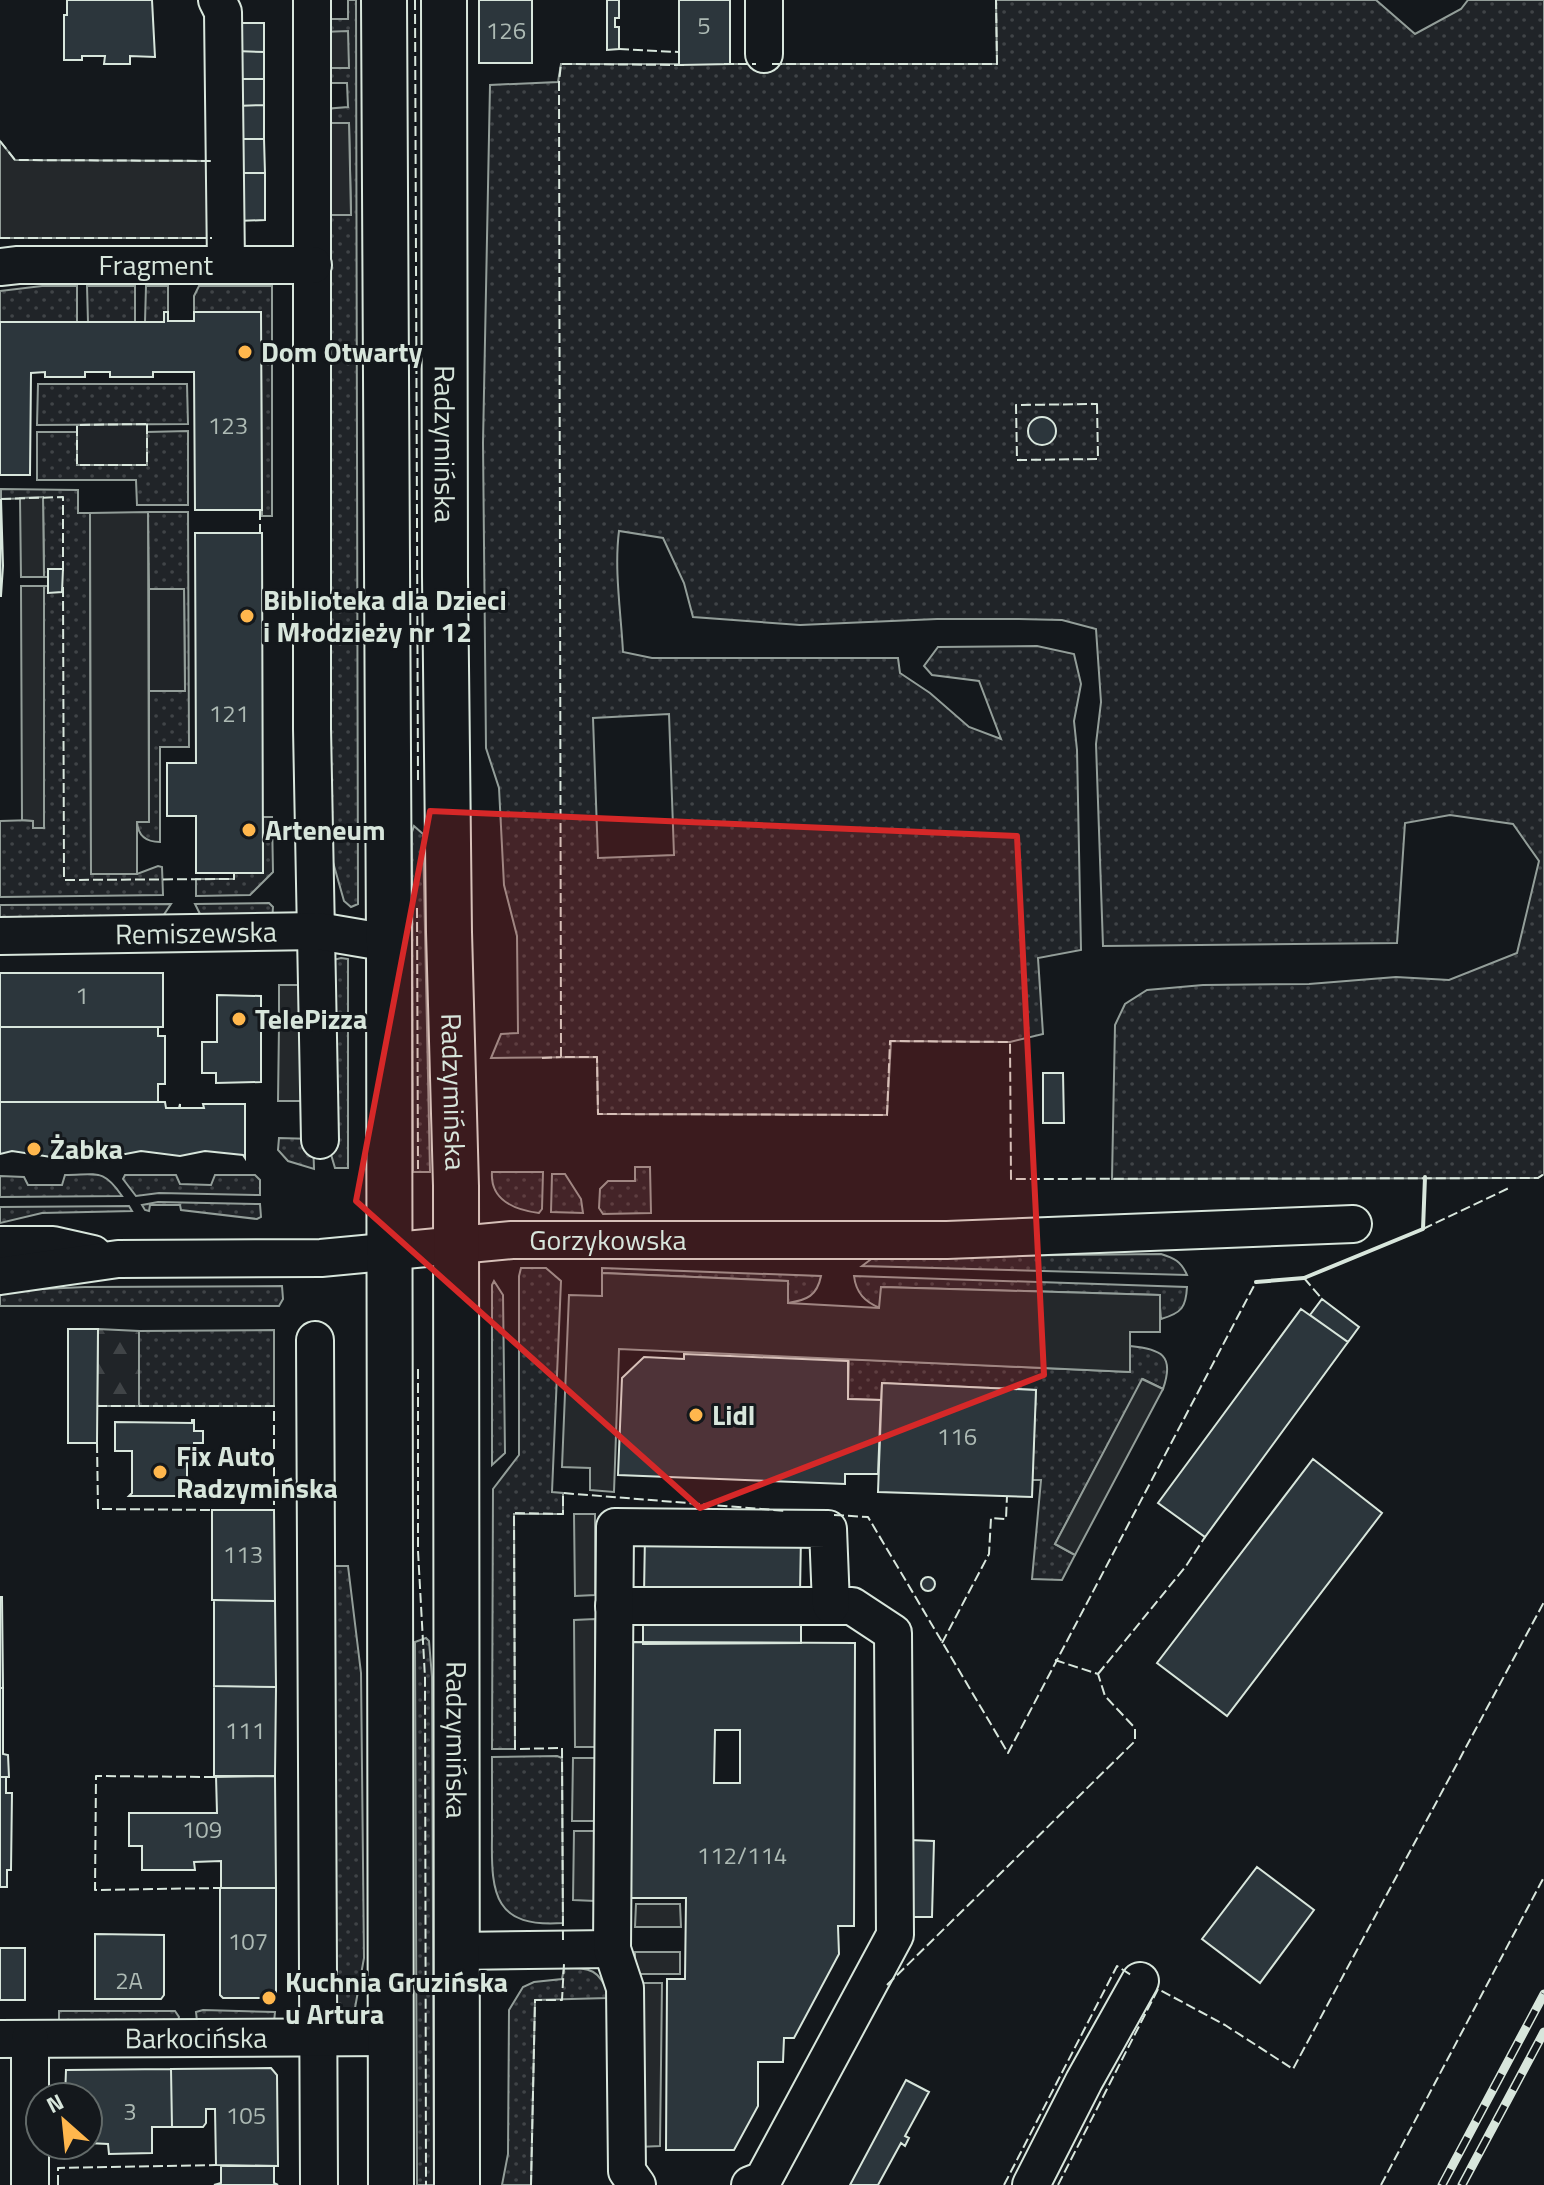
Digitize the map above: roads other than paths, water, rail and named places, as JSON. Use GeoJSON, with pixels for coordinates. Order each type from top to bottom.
{"type":"FeatureCollection","features":[{"type":"Feature","properties":{"kind":"main road"},"geometry":{"type":"LineString","coordinates":[[384,0],[391,2185]]}},
{"type":"Feature","properties":{"kind":"main road","name":"Radzymińska"},"geometry":{"type":"LineString","coordinates":[[444,0],[448,805],[456,1244],[457,2185]]}},
{"type":"Feature","properties":{"kind":"main road"},"geometry":{"type":"LineString","coordinates":[[388,806],[448,805]]}},
{"type":"Feature","properties":{"kind":"street"},"geometry":{"type":"LineString","coordinates":[[217,0],[223,12],[226,264]]}},
{"type":"Feature","properties":{"kind":"street"},"geometry":{"type":"LineString","coordinates":[[312,0],[312,729],[320,1140]]}},
{"type":"Feature","properties":{"kind":"street"},"geometry":{"type":"LineString","coordinates":[[764,0],[764,54]]}},
{"type":"Feature","properties":{"kind":"street","name":"Fragment"},"geometry":{"type":"LineString","coordinates":[[0,267],[313,265]]}},
{"type":"Feature","properties":{"kind":"street","name":"Remiszewska"},"geometry":{"type":"LineString","coordinates":[[0,936],[318,931],[389,943]]}},
{"type":"Feature","properties":{"kind":"street","name":"Gorzykowska"},"geometry":{"type":"LineString","coordinates":[[0,1276],[118,1259],[321,1258],[456,1244],[553,1239],[947,1240],[1353,1224]]}},
{"type":"Feature","properties":{"kind":"street","name":"Gorzykowska"},"geometry":{"type":"LineString","coordinates":[[0,1245],[53,1245],[118,1259]]}},
{"type":"Feature","properties":{"kind":"street"},"geometry":{"type":"LineString","coordinates":[[315,1340],[319,2185]]}},
{"type":"Feature","properties":{"kind":"street"},"geometry":{"type":"LineString","coordinates":[[637,2185],[627,2171],[625,1988],[612,1949],[615,1527],[828,1529],[831,1605]]}},
{"type":"Feature","properties":{"kind":"street"},"geometry":{"type":"LineString","coordinates":[[614,1606],[852,1606],[893,1633],[895,1935],[763,2180],[750,2185]]}},
{"type":"Feature","properties":{"kind":"street"},"geometry":{"type":"LineString","coordinates":[[457,1951],[612,1949]]}},
{"type":"Feature","properties":{"kind":"street"},"geometry":{"type":"LineString","coordinates":[[1031,2185],[1140,1981]]}},
{"type":"Feature","properties":{"kind":"street","name":"Barkocińska"},"geometry":{"type":"LineString","coordinates":[[15,2039],[391,2037]]}},
{"type":"Feature","properties":{"kind":"street"},"geometry":{"type":"LineString","coordinates":[[15,2039],[15,2088],[30,2185]]}},
{"type":"Feature","properties":{"kind":"railway"},"geometry":{"type":"LineString","coordinates":[[1442,2185],[1544,1994]]}},
{"type":"Feature","properties":{"kind":"railway"},"geometry":{"type":"LineString","coordinates":[[1462,2185],[1544,2032]]}},
{"type":"Feature","properties":{"kind":"place","name":"Dom Otwarty"},"geometry":{"type":"Point","coordinates":[245,352]}},
{"type":"Feature","properties":{"kind":"place","name":"Biblioteka dla Dzieci i Młodzieży nr 12"},"geometry":{"type":"Point","coordinates":[247,616]}},
{"type":"Feature","properties":{"kind":"place","name":"Arteneum"},"geometry":{"type":"Point","coordinates":[249,830]}},
{"type":"Feature","properties":{"kind":"place","name":"TelePizza"},"geometry":{"type":"Point","coordinates":[239,1019]}},
{"type":"Feature","properties":{"kind":"place","name":"Żabka"},"geometry":{"type":"Point","coordinates":[34,1149]}},
{"type":"Feature","properties":{"kind":"place","name":"Lidl"},"geometry":{"type":"Point","coordinates":[696,1415]}},
{"type":"Feature","properties":{"kind":"place","name":"Fix Auto Radzymińska"},"geometry":{"type":"Point","coordinates":[160,1472]}},
{"type":"Feature","properties":{"kind":"place","name":"Kuchnia Gruzińska u Artura"},"geometry":{"type":"Point","coordinates":[269,1998]}}]}
